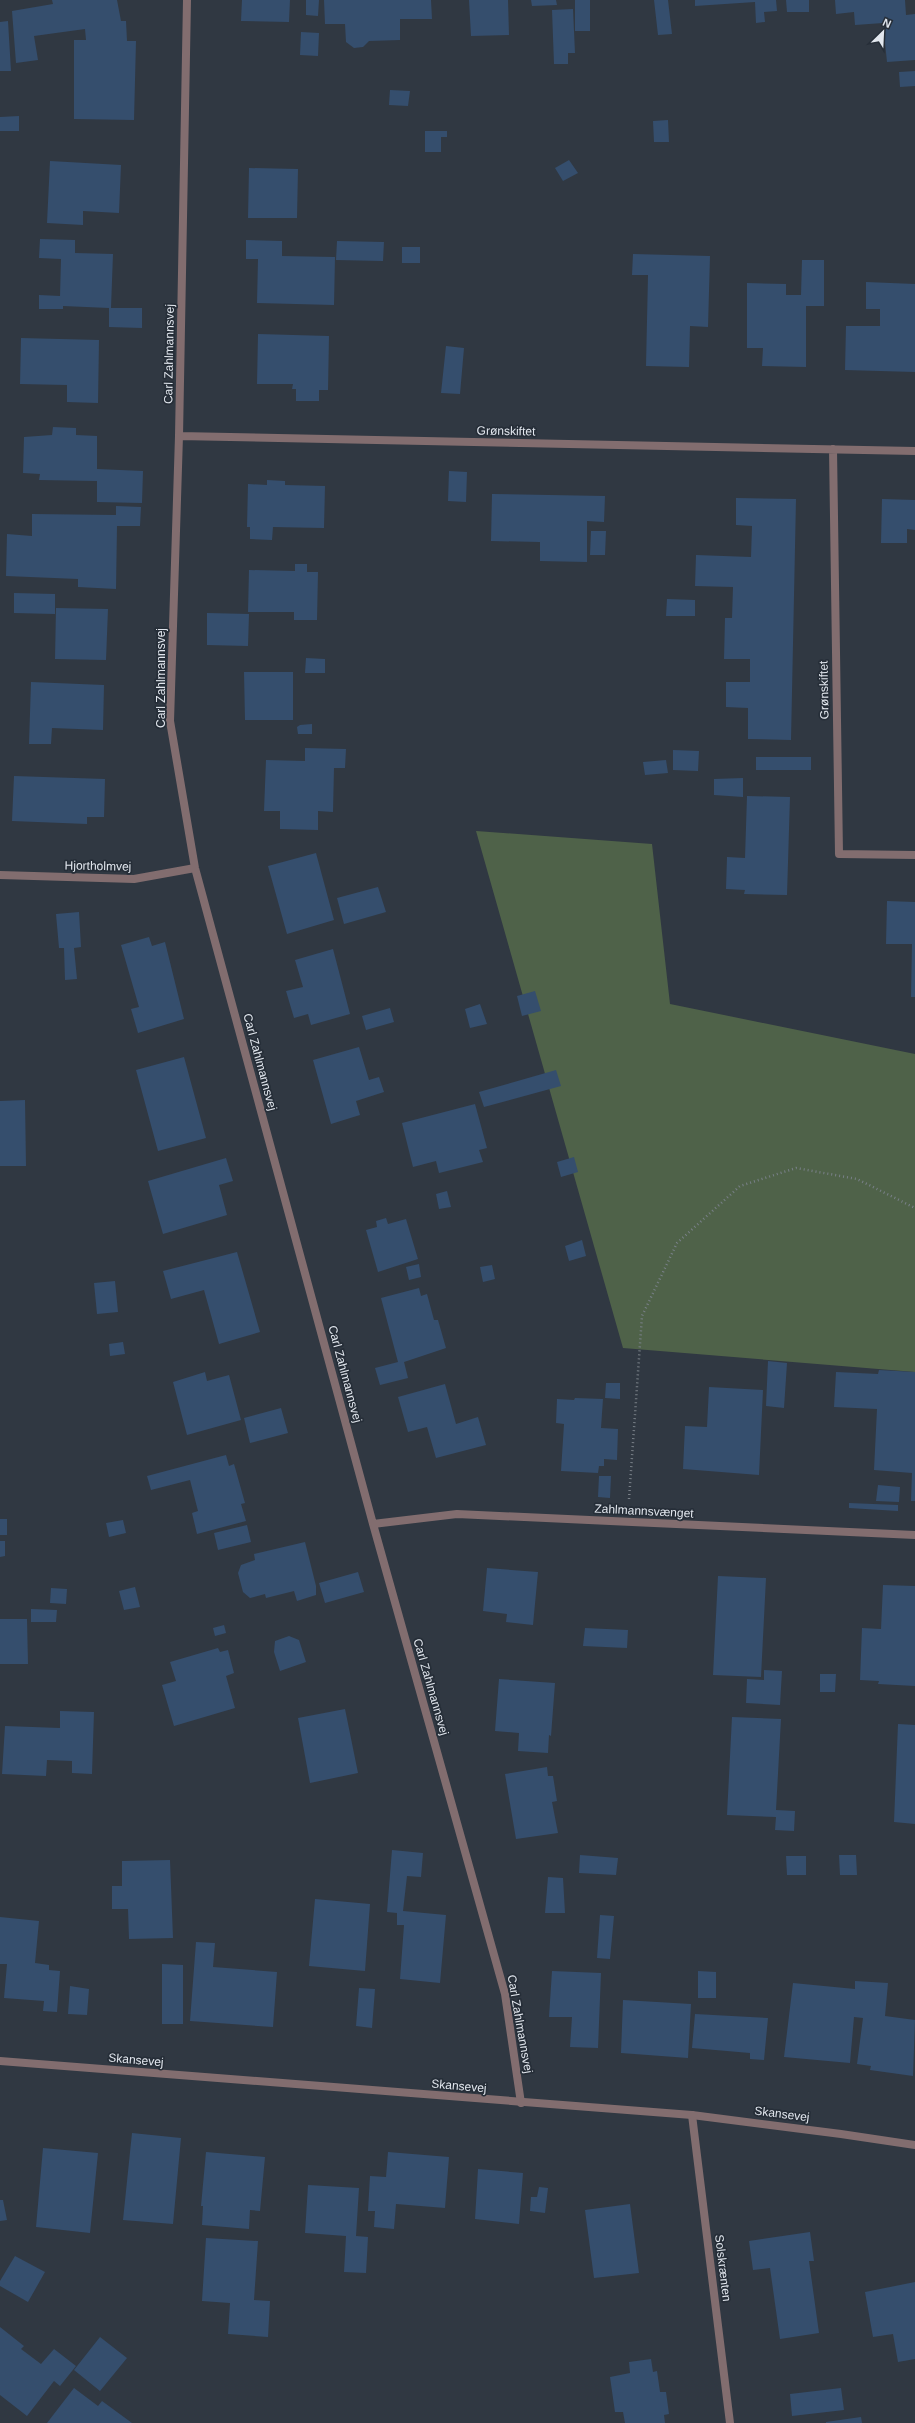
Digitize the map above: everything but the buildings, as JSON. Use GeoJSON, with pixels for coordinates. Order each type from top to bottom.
{"type":"FeatureCollection","features":[{"type":"Feature","properties":{"kind":"street","name":"Carl Zahlmannsvej"},"geometry":{"type":"LineString","coordinates":[[187,0],[179,436],[170,721],[195,868],[373,1524],[504,1994],[521,2103]]}},
{"type":"Feature","properties":{"kind":"street","name":"Grønskiftet"},"geometry":{"type":"LineString","coordinates":[[179,436],[915,451]]}},
{"type":"Feature","properties":{"kind":"street","name":"Grønskiftet"},"geometry":{"type":"LineString","coordinates":[[833,449],[839,854],[915,855]]}},
{"type":"Feature","properties":{"kind":"street","name":"Hjortholmvej"},"geometry":{"type":"LineString","coordinates":[[0,876],[134,879],[195,868]]}},
{"type":"Feature","properties":{"kind":"street","name":"Zahlmannsvænget"},"geometry":{"type":"LineString","coordinates":[[373,1524],[457,1514],[627,1523],[915,1535]]}},
{"type":"Feature","properties":{"kind":"street","name":"Skansevej"},"geometry":{"type":"LineString","coordinates":[[0,2061],[521,2103],[692,2115],[915,2145]]}},
{"type":"Feature","properties":{"kind":"street","name":"Solskrænten"},"geometry":{"type":"LineString","coordinates":[[692,2115],[730,2423]]}},
{"type":"Feature","properties":{"kind":"path"},"geometry":{"type":"LineString","coordinates":[[627,1523],[642,1316],[677,1243],[740,1186],[796,1168],[857,1179],[915,1208]]}},
{"type":"Feature","properties":{"kind":"green space"},"geometry":{"type":"Polygon","coordinates":[[[476,831],[652,844],[670,1004],[915,1054],[915,1372],[623,1348],[476,831]]]}}]}
